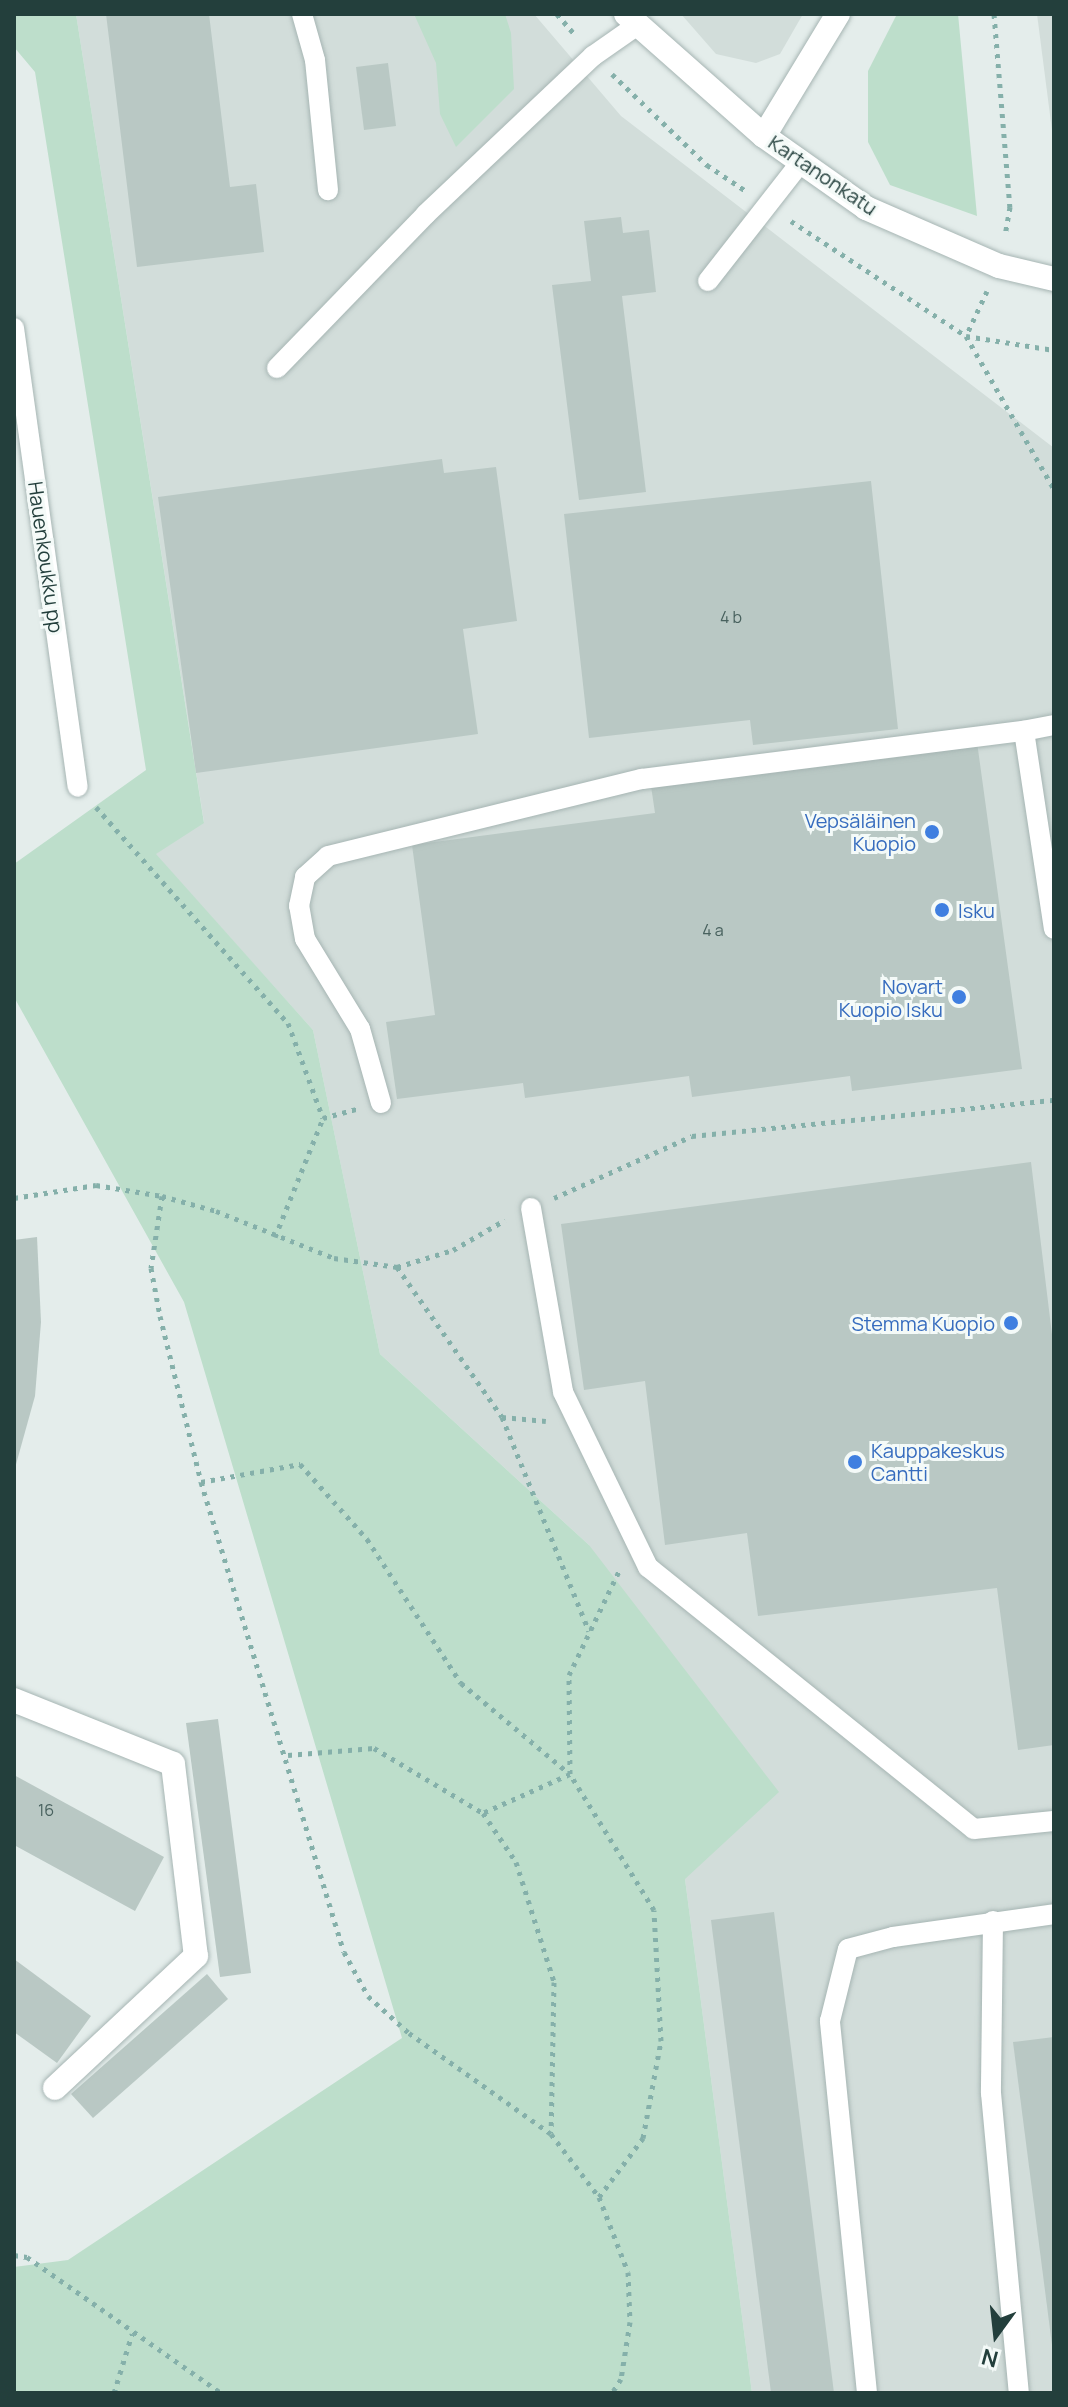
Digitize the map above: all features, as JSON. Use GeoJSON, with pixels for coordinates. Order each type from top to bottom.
{"type":"FeatureCollection","features":[{"type":"Feature","properties":{"kind":"street"},"geometry":{"type":"LineString","coordinates":[[764,136],[838,14]]}},
{"type":"Feature","properties":{"kind":"street","name":"Kartanonkatu"},"geometry":{"type":"LineString","coordinates":[[631,20],[764,136],[866,208],[999,266],[1054,279]]}},
{"type":"Feature","properties":{"kind":"street"},"geometry":{"type":"LineString","coordinates":[[14,1700],[173,1764],[196,1956],[55,2088]]}},
{"type":"Feature","properties":{"kind":"lane"},"geometry":{"type":"LineString","coordinates":[[302,14],[315,60],[328,190]]}},
{"type":"Feature","properties":{"kind":"lane"},"geometry":{"type":"LineString","coordinates":[[277,368],[426,214],[631,20]]}},
{"type":"Feature","properties":{"kind":"lane"},"geometry":{"type":"LineString","coordinates":[[708,281],[801,162]]}},
{"type":"Feature","properties":{"kind":"lane","name":"Hauenkoukku pp"},"geometry":{"type":"LineString","coordinates":[[14,328],[78,787]]}},
{"type":"Feature","properties":{"kind":"lane"},"geometry":{"type":"LineString","coordinates":[[381,1103],[360,1029],[305,939],[299,906],[305,877],[328,856],[642,779],[1054,725]]}},
{"type":"Feature","properties":{"kind":"lane"},"geometry":{"type":"LineString","coordinates":[[1024,731],[1054,929]]}},
{"type":"Feature","properties":{"kind":"lane"},"geometry":{"type":"LineString","coordinates":[[531,1208],[563,1392],[648,1567],[974,1829],[1054,1821]]}},
{"type":"Feature","properties":{"kind":"lane"},"geometry":{"type":"LineString","coordinates":[[867,2393],[830,2021],[848,1949],[993,1921],[1054,1914]]}},
{"type":"Feature","properties":{"kind":"lane"},"geometry":{"type":"LineString","coordinates":[[993,1921],[991,2093],[1019,2393]]}},
{"type":"Feature","properties":{"kind":"path"},"geometry":{"type":"LineString","coordinates":[[78,787],[288,1023],[323,1118],[275,1237]]}},
{"type":"Feature","properties":{"kind":"path"},"geometry":{"type":"LineString","coordinates":[[14,1198],[96,1185],[162,1196],[216,1211],[334,1258],[397,1267],[453,1250],[531,1208],[692,1136],[1054,1100]]}},
{"type":"Feature","properties":{"kind":"path"},"geometry":{"type":"LineString","coordinates":[[323,1118],[381,1103]]}},
{"type":"Feature","properties":{"kind":"path"},"geometry":{"type":"LineString","coordinates":[[162,1196],[151,1268],[201,1482],[288,1755],[344,1952],[368,1996],[409,2033],[551,2134],[599,2197],[628,2272],[630,2322],[621,2379],[612,2393]]}},
{"type":"Feature","properties":{"kind":"path"},"geometry":{"type":"LineString","coordinates":[[397,1267],[502,1417],[590,1632]]}},
{"type":"Feature","properties":{"kind":"path"},"geometry":{"type":"LineString","coordinates":[[502,1417],[579,1424]]}},
{"type":"Feature","properties":{"kind":"path"},"geometry":{"type":"LineString","coordinates":[[201,1482],[300,1464],[367,1539],[461,1683],[570,1774],[654,1910],[661,2041],[643,2138],[599,2197]]}},
{"type":"Feature","properties":{"kind":"path"},"geometry":{"type":"LineString","coordinates":[[570,1774],[569,1675],[619,1570],[612,1556]]}},
{"type":"Feature","properties":{"kind":"path"},"geometry":{"type":"LineString","coordinates":[[288,1755],[374,1748],[483,1813],[516,1862],[554,1982],[551,2134]]}},
{"type":"Feature","properties":{"kind":"path"},"geometry":{"type":"LineString","coordinates":[[483,1813],[570,1774]]}},
{"type":"Feature","properties":{"kind":"path"},"geometry":{"type":"LineString","coordinates":[[14,2255],[27,2257],[132,2334],[221,2393]]}},
{"type":"Feature","properties":{"kind":"path"},"geometry":{"type":"LineString","coordinates":[[114,2393],[132,2334]]}},
{"type":"Feature","properties":{"kind":"shaded area"},"geometry":{"type":"Polygon","coordinates":[[[76,14],[534,14],[621,116],[1054,448],[1054,2393],[752,2393],[685,1879],[589,1545],[380,1354],[313,1030],[155,854],[204,822],[76,14]]]}},
{"type":"Feature","properties":{"kind":"shaded area"},"geometry":{"type":"Polygon","coordinates":[[[681,14],[803,14],[780,54],[756,63],[716,54],[681,14]]]}},
{"type":"Feature","properties":{"kind":"shaded area"},"geometry":{"type":"Polygon","coordinates":[[[1037,14],[1054,14],[1054,146],[1037,14]]]}},
{"type":"Feature","properties":{"kind":"green space"},"geometry":{"type":"Polygon","coordinates":[[[14,14],[76,14],[204,823],[156,854],[313,1030],[380,1354],[589,1545],[779,1792],[685,1879],[752,2393],[14,2393],[14,2267],[68,2260],[402,2038],[184,1302],[14,997],[14,864],[146,770],[35,72],[14,47],[14,14]]]}},
{"type":"Feature","properties":{"kind":"green space"},"geometry":{"type":"Polygon","coordinates":[[[414,14],[505,14],[511,33],[514,89],[456,147],[440,114],[436,63],[414,14]]]}},
{"type":"Feature","properties":{"kind":"green space"},"geometry":{"type":"Polygon","coordinates":[[[897,14],[958,14],[977,216],[890,185],[868,142],[868,71],[897,14]]]}},
{"type":"Feature","properties":{"kind":"building"},"geometry":{"type":"Polygon","coordinates":[[[106,14],[209,14],[230,187],[256,184],[264,252],[137,267],[106,14]]]}},
{"type":"Feature","properties":{"kind":"building"},"geometry":{"type":"Polygon","coordinates":[[[388,63],[396,126],[364,130],[356,67],[388,63]]]}},
{"type":"Feature","properties":{"kind":"building"},"geometry":{"type":"Polygon","coordinates":[[[621,217],[623,233],[649,230],[656,292],[622,296],[646,492],[579,500],[552,285],[591,281],[584,221],[621,217]]]}},
{"type":"Feature","properties":{"kind":"building"},"geometry":{"type":"Polygon","coordinates":[[[442,459],[444,473],[496,467],[517,621],[463,629],[478,734],[196,773],[158,497],[442,459]]]}},
{"type":"Feature","properties":{"kind":"building"},"geometry":{"type":"Polygon","coordinates":[[[871,481],[898,729],[753,745],[750,720],[589,738],[564,514],[871,481]]]}},
{"type":"Feature","properties":{"kind":"building"},"geometry":{"type":"Polygon","coordinates":[[[977,742],[1022,1069],[852,1091],[850,1076],[692,1097],[689,1076],[525,1098],[523,1083],[397,1099],[386,1022],[435,1015],[412,845],[655,813],[651,786],[977,742]]]}},
{"type":"Feature","properties":{"kind":"building","name":"Kauppakeskus Cantti"},"geometry":{"type":"Polygon","coordinates":[[[1031,1162],[1054,1351],[1054,1745],[1018,1750],[997,1588],[758,1616],[747,1533],[665,1545],[645,1381],[584,1390],[561,1224],[1031,1162]]]}},
{"type":"Feature","properties":{"kind":"building"},"geometry":{"type":"Polygon","coordinates":[[[37,1237],[41,1322],[35,1396],[15,1468],[14,1240],[37,1237]]]}},
{"type":"Feature","properties":{"kind":"building"},"geometry":{"type":"Polygon","coordinates":[[[218,1719],[251,1973],[220,1977],[186,1723],[218,1719]]]}},
{"type":"Feature","properties":{"kind":"building"},"geometry":{"type":"Polygon","coordinates":[[[14,1775],[164,1857],[135,1911],[14,1845],[14,1775]]]}},
{"type":"Feature","properties":{"kind":"building"},"geometry":{"type":"Polygon","coordinates":[[[774,1912],[834,2393],[771,2393],[711,1920],[774,1912]]]}},
{"type":"Feature","properties":{"kind":"building"},"geometry":{"type":"Polygon","coordinates":[[[14,1959],[91,2016],[57,2063],[14,2032],[14,1959]]]}},
{"type":"Feature","properties":{"kind":"building"},"geometry":{"type":"Polygon","coordinates":[[[207,1974],[228,1999],[93,2118],[71,2094],[207,1974]]]}},
{"type":"Feature","properties":{"kind":"building"},"geometry":{"type":"Polygon","coordinates":[[[1054,2037],[1054,2345],[1052,2345],[1013,2042],[1054,2037]]]}},
{"type":"Feature","properties":{"kind":"place","name":"Vepsäläinen Kuopio"},"geometry":{"type":"Point","coordinates":[932,832]}},
{"type":"Feature","properties":{"kind":"place","name":"Isku"},"geometry":{"type":"Point","coordinates":[942,910]}},
{"type":"Feature","properties":{"kind":"place","name":"Novart Kuopio Isku"},"geometry":{"type":"Point","coordinates":[959,997]}},
{"type":"Feature","properties":{"kind":"place","name":"Stemma Kuopio"},"geometry":{"type":"Point","coordinates":[1011,1323]}},
{"type":"Feature","properties":{"kind":"place","name":"Kauppakeskus Cantti"},"geometry":{"type":"Point","coordinates":[855,1462]}}]}
